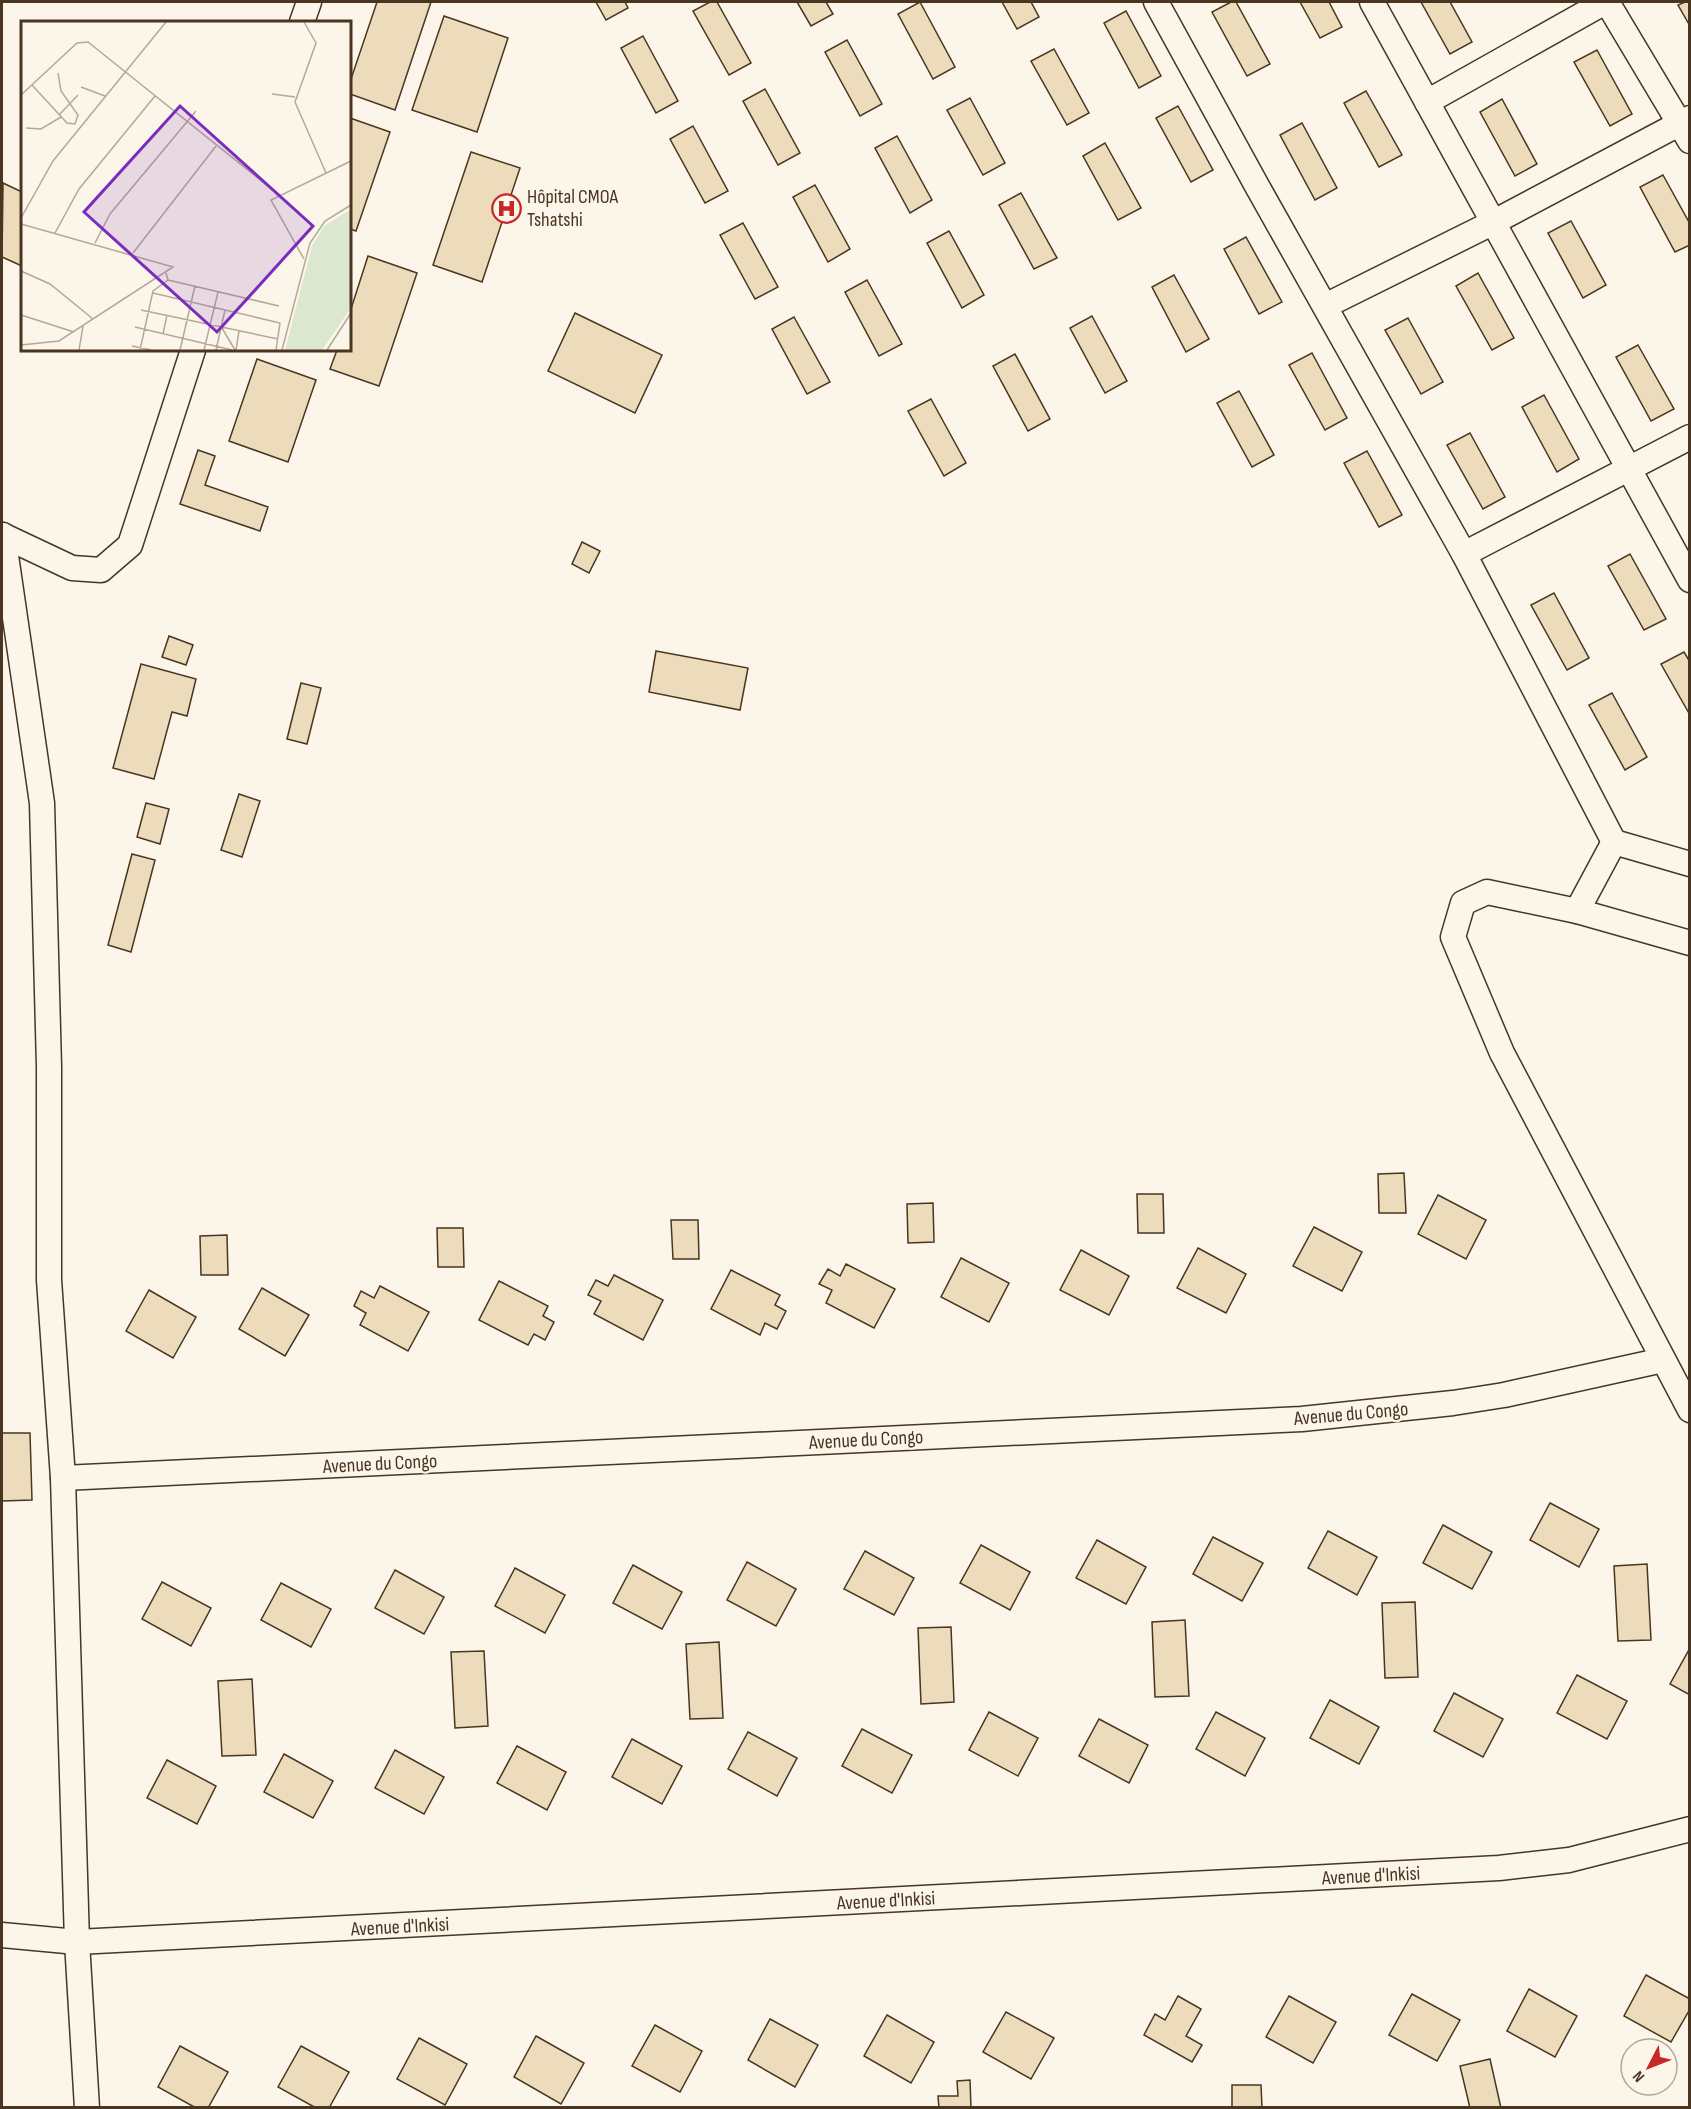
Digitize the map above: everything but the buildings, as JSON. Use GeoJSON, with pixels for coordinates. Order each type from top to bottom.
{"type":"FeatureCollection","features":[{"type":"Feature","properties":{"kind":"street"},"geometry":{"type":"LineString","coordinates":[[302,21],[309,2]]}},
{"type":"Feature","properties":{"kind":"street"},"geometry":{"type":"LineString","coordinates":[[1156,2],[1464,554],[1614,842],[1689,864]]}},
{"type":"Feature","properties":{"kind":"street"},"geometry":{"type":"LineString","coordinates":[[1372,2],[1689,580]]}},
{"type":"Feature","properties":{"kind":"street"},"geometry":{"type":"LineString","coordinates":[[1325,306],[1686,128],[1606,2],[1427,102]]}},
{"type":"Feature","properties":{"kind":"street"},"geometry":{"type":"LineString","coordinates":[[2,535],[72,568],[101,570],[130,545],[193,351]]}},
{"type":"Feature","properties":{"kind":"street"},"geometry":{"type":"LineString","coordinates":[[1464,554],[1689,437]]}},
{"type":"Feature","properties":{"kind":"street"},"geometry":{"type":"LineString","coordinates":[[2,535],[42,803],[49,1067],[49,1280],[63,1478],[78,1942],[87,2108]]}},
{"type":"Feature","properties":{"kind":"street"},"geometry":{"type":"LineString","coordinates":[[1577,911],[1614,842]]}},
{"type":"Feature","properties":{"kind":"street"},"geometry":{"type":"LineString","coordinates":[[1689,944],[1577,911],[1487,892],[1463,903],[1453,937],[1502,1053],[1689,1410]]}},
{"type":"Feature","properties":{"kind":"street","name":"Avenue du Congo"},"geometry":{"type":"LineString","coordinates":[[63,1478],[1302,1419],[1453,1403],[1504,1395],[1663,1360]]}},
{"type":"Feature","properties":{"kind":"street","name":"Avenue d'Inkisi"},"geometry":{"type":"LineString","coordinates":[[2,1935],[78,1942],[1499,1868],[1569,1860],[1689,1829]]}},
{"type":"Feature","properties":{"kind":"place","name":"Hôpital CMOA Tshatshi"},"geometry":{"type":"Point","coordinates":[506,208]}}]}
